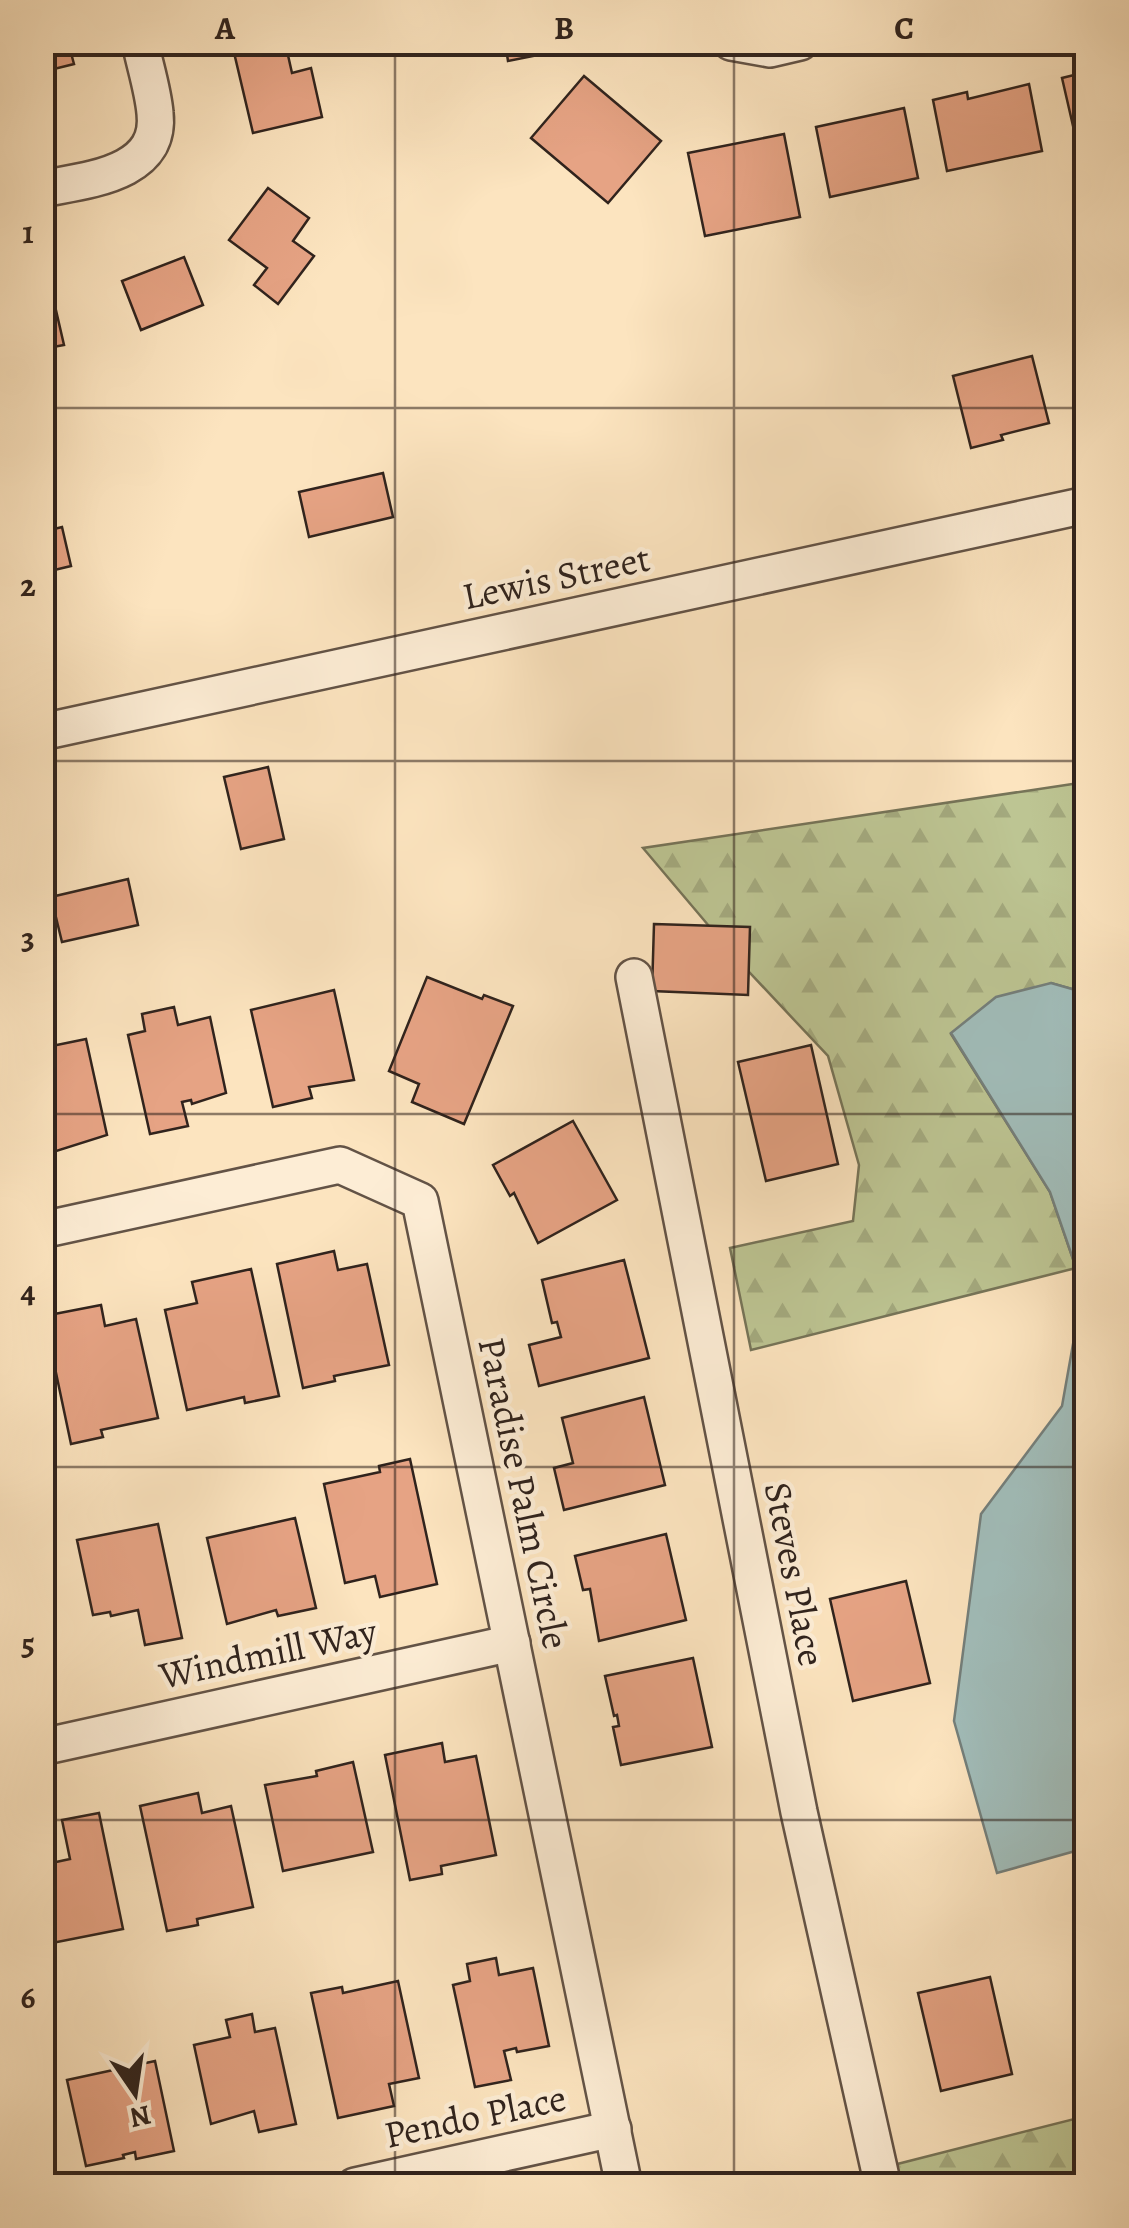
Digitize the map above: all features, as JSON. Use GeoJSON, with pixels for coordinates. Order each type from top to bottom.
{"type":"FeatureCollection","features":[{"type":"Feature","properties":{"kind":"street"},"geometry":{"type":"LineString","coordinates":[[42,188],[118,172],[139,159],[154,133],[156,116],[140,42]]}},
{"type":"Feature","properties":{"kind":"street"},"geometry":{"type":"LineString","coordinates":[[731,42],[770,49],[800,42]]}},
{"type":"Feature","properties":{"kind":"street","name":"Lewis Street"},"geometry":{"type":"LineString","coordinates":[[42,732],[1086,505]]}},
{"type":"Feature","properties":{"kind":"street","name":"Steves Place"},"geometry":{"type":"LineString","coordinates":[[634,977],[799,1812],[883,2186]]}},
{"type":"Feature","properties":{"kind":"street","name":"Paradise Palm Circle"},"geometry":{"type":"LineString","coordinates":[[42,1230],[340,1165],[420,1201],[624,2186]]}},
{"type":"Feature","properties":{"kind":"street","name":"Windmill Way"},"geometry":{"type":"LineString","coordinates":[[42,1747],[512,1643]]}},
{"type":"Feature","properties":{"kind":"street","name":"Pendo Place"},"geometry":{"type":"LineString","coordinates":[[355,2186],[613,2129]]}},
{"type":"Feature","properties":{"kind":"green space"},"geometry":{"type":"Polygon","coordinates":[[[1086,782],[1086,993],[1051,983],[951,1034],[1050,1192],[1076,1268],[751,1350],[730,1248],[853,1221],[859,1165],[828,1056],[736,958],[643,848],[1086,782]]]}},
{"type":"Feature","properties":{"kind":"green space"},"geometry":{"type":"Polygon","coordinates":[[[1086,2116],[1086,2185],[874,2185],[870,2171],[1086,2116]]]}},
{"type":"Feature","properties":{"kind":"water"},"geometry":{"type":"Polygon","coordinates":[[[1051,983],[1086,993],[1086,1848],[997,1873],[954,1721],[981,1514],[1062,1406],[1083,1288],[1050,1192],[951,1033],[996,997],[1051,983]]]}},
{"type":"Feature","properties":{"kind":"building"},"geometry":{"type":"Polygon","coordinates":[[[42,42],[68,42],[74,64],[42,72],[42,42]]]}},
{"type":"Feature","properties":{"kind":"building"},"geometry":{"type":"Polygon","coordinates":[[[285,42],[292,73],[311,68],[322,117],[253,133],[232,44],[285,42]]]}},
{"type":"Feature","properties":{"kind":"building"},"geometry":{"type":"Polygon","coordinates":[[[505,42],[582,42],[583,46],[508,61],[505,42]]]}},
{"type":"Feature","properties":{"kind":"building"},"geometry":{"type":"Polygon","coordinates":[[[1086,72],[1086,150],[1079,152],[1062,78],[1086,72]]]}},
{"type":"Feature","properties":{"kind":"building"},"geometry":{"type":"Polygon","coordinates":[[[584,76],[661,141],[608,203],[531,138],[584,76]]]}},
{"type":"Feature","properties":{"kind":"building"},"geometry":{"type":"Polygon","coordinates":[[[1029,84],[1042,151],[947,171],[933,100],[967,92],[968,99],[1029,84]]]}},
{"type":"Feature","properties":{"kind":"building"},"geometry":{"type":"Polygon","coordinates":[[[904,108],[918,178],[830,197],[816,127],[904,108]]]}},
{"type":"Feature","properties":{"kind":"building"},"geometry":{"type":"Polygon","coordinates":[[[784,134],[800,217],[705,236],[688,153],[784,134]]]}},
{"type":"Feature","properties":{"kind":"building"},"geometry":{"type":"Polygon","coordinates":[[[268,188],[309,218],[293,241],[314,256],[278,304],[254,285],[267,268],[229,240],[268,188]]]}},
{"type":"Feature","properties":{"kind":"building"},"geometry":{"type":"Polygon","coordinates":[[[184,257],[203,305],[141,330],[122,281],[184,257]]]}},
{"type":"Feature","properties":{"kind":"building"},"geometry":{"type":"Polygon","coordinates":[[[52,293],[64,345],[42,349],[42,295],[52,293]]]}},
{"type":"Feature","properties":{"kind":"building"},"geometry":{"type":"Polygon","coordinates":[[[1086,343],[1086,394],[1075,346],[1086,343]]]}},
{"type":"Feature","properties":{"kind":"building"},"geometry":{"type":"Polygon","coordinates":[[[1032,356],[1049,423],[1001,435],[1003,440],[971,448],[953,376],[1032,356]]]}},
{"type":"Feature","properties":{"kind":"building"},"geometry":{"type":"Polygon","coordinates":[[[383,473],[393,517],[309,537],[299,492],[383,473]]]}},
{"type":"Feature","properties":{"kind":"building"},"geometry":{"type":"Polygon","coordinates":[[[62,527],[71,566],[42,573],[42,532],[62,527]]]}},
{"type":"Feature","properties":{"kind":"building"},"geometry":{"type":"Polygon","coordinates":[[[268,767],[284,839],[241,849],[224,777],[268,767]]]}},
{"type":"Feature","properties":{"kind":"building"},"geometry":{"type":"Polygon","coordinates":[[[128,879],[138,925],[62,942],[51,897],[128,879]]]}},
{"type":"Feature","properties":{"kind":"building"},"geometry":{"type":"Polygon","coordinates":[[[654,924],[750,927],[748,995],[652,991],[654,924]]]}},
{"type":"Feature","properties":{"kind":"building"},"geometry":{"type":"Polygon","coordinates":[[[427,977],[482,999],[484,995],[513,1006],[464,1124],[412,1102],[419,1084],[389,1071],[427,977]]]}},
{"type":"Feature","properties":{"kind":"building"},"geometry":{"type":"Polygon","coordinates":[[[334,990],[354,1080],[309,1087],[312,1098],[273,1107],[251,1010],[334,990]]]}},
{"type":"Feature","properties":{"kind":"building"},"geometry":{"type":"Polygon","coordinates":[[[174,1007],[178,1025],[210,1017],[226,1093],[192,1104],[191,1100],[182,1102],[188,1126],[150,1134],[128,1035],[145,1031],[142,1014],[174,1007]]]}},
{"type":"Feature","properties":{"kind":"building"},"geometry":{"type":"Polygon","coordinates":[[[86,1039],[107,1135],[50,1153],[48,1146],[42,1147],[42,1048],[86,1039]]]}},
{"type":"Feature","properties":{"kind":"building"},"geometry":{"type":"Polygon","coordinates":[[[811,1045],[838,1164],[766,1181],[738,1062],[811,1045]]]}},
{"type":"Feature","properties":{"kind":"building"},"geometry":{"type":"Polygon","coordinates":[[[573,1121],[617,1200],[538,1243],[514,1193],[510,1196],[493,1165],[573,1121]]]}},
{"type":"Feature","properties":{"kind":"building"},"geometry":{"type":"Polygon","coordinates":[[[334,1251],[338,1270],[367,1264],[389,1365],[334,1376],[335,1381],[303,1388],[277,1264],[334,1251]]]}},
{"type":"Feature","properties":{"kind":"building"},"geometry":{"type":"Polygon","coordinates":[[[624,1260],[649,1358],[539,1386],[529,1345],[561,1337],[557,1322],[552,1323],[542,1280],[624,1260]]]}},
{"type":"Feature","properties":{"kind":"building"},"geometry":{"type":"Polygon","coordinates":[[[251,1269],[279,1396],[245,1403],[244,1397],[187,1410],[165,1310],[197,1303],[192,1282],[251,1269]]]}},
{"type":"Feature","properties":{"kind":"building"},"geometry":{"type":"Polygon","coordinates":[[[101,1305],[105,1326],[136,1319],[158,1418],[101,1430],[103,1437],[71,1444],[44,1316],[101,1305]]]}},
{"type":"Feature","properties":{"kind":"building"},"geometry":{"type":"Polygon","coordinates":[[[644,1397],[665,1485],[564,1510],[554,1468],[573,1463],[562,1418],[644,1397]]]}},
{"type":"Feature","properties":{"kind":"building"},"geometry":{"type":"Polygon","coordinates":[[[410,1459],[437,1584],[380,1597],[375,1576],[345,1583],[324,1484],[380,1472],[379,1466],[410,1459]]]}},
{"type":"Feature","properties":{"kind":"building"},"geometry":{"type":"Polygon","coordinates":[[[295,1518],[316,1608],[278,1616],[276,1610],[227,1624],[207,1538],[295,1518]]]}},
{"type":"Feature","properties":{"kind":"building"},"geometry":{"type":"Polygon","coordinates":[[[158,1524],[182,1638],[145,1645],[138,1610],[93,1615],[77,1540],[158,1524]]]}},
{"type":"Feature","properties":{"kind":"building"},"geometry":{"type":"Polygon","coordinates":[[[666,1534],[686,1620],[599,1641],[590,1589],[583,1590],[575,1556],[666,1534]]]}},
{"type":"Feature","properties":{"kind":"building"},"geometry":{"type":"Polygon","coordinates":[[[906,1581],[930,1683],[853,1701],[830,1599],[906,1581]]]}},
{"type":"Feature","properties":{"kind":"building"},"geometry":{"type":"Polygon","coordinates":[[[693,1658],[712,1747],[621,1765],[613,1727],[619,1726],[605,1676],[693,1658]]]}},
{"type":"Feature","properties":{"kind":"building"},"geometry":{"type":"Polygon","coordinates":[[[442,1743],[445,1762],[476,1756],[496,1855],[441,1866],[442,1874],[410,1880],[385,1755],[442,1743]]]}},
{"type":"Feature","properties":{"kind":"building"},"geometry":{"type":"Polygon","coordinates":[[[353,1762],[373,1852],[283,1871],[265,1785],[317,1776],[316,1771],[353,1762]]]}},
{"type":"Feature","properties":{"kind":"building"},"geometry":{"type":"Polygon","coordinates":[[[198,1793],[202,1813],[231,1806],[253,1907],[197,1919],[198,1925],[167,1931],[140,1806],[198,1793]]]}},
{"type":"Feature","properties":{"kind":"building"},"geometry":{"type":"Polygon","coordinates":[[[99,1813],[123,1929],[42,1945],[42,1865],[70,1859],[62,1820],[99,1813]]]}},
{"type":"Feature","properties":{"kind":"building"},"geometry":{"type":"Polygon","coordinates":[[[496,1958],[499,1975],[533,1968],[549,2046],[504,2051],[511,2080],[475,2087],[453,1985],[470,1981],[467,1964],[496,1958]]]}},
{"type":"Feature","properties":{"kind":"building"},"geometry":{"type":"Polygon","coordinates":[[[990,1977],[1012,2074],[941,2091],[918,1993],[990,1977]]]}},
{"type":"Feature","properties":{"kind":"building"},"geometry":{"type":"Polygon","coordinates":[[[398,1981],[419,2078],[389,2084],[394,2106],[338,2118],[311,1993],[342,1987],[343,1993],[398,1981]]]}},
{"type":"Feature","properties":{"kind":"building"},"geometry":{"type":"Polygon","coordinates":[[[252,2014],[255,2032],[275,2028],[296,2124],[259,2132],[254,2111],[211,2124],[194,2045],[230,2037],[226,2020],[252,2014]]]}},
{"type":"Feature","properties":{"kind":"building"},"geometry":{"type":"Polygon","coordinates":[[[155,2061],[174,2151],[136,2159],[135,2152],[86,2166],[67,2080],[155,2061]]]}}]}
